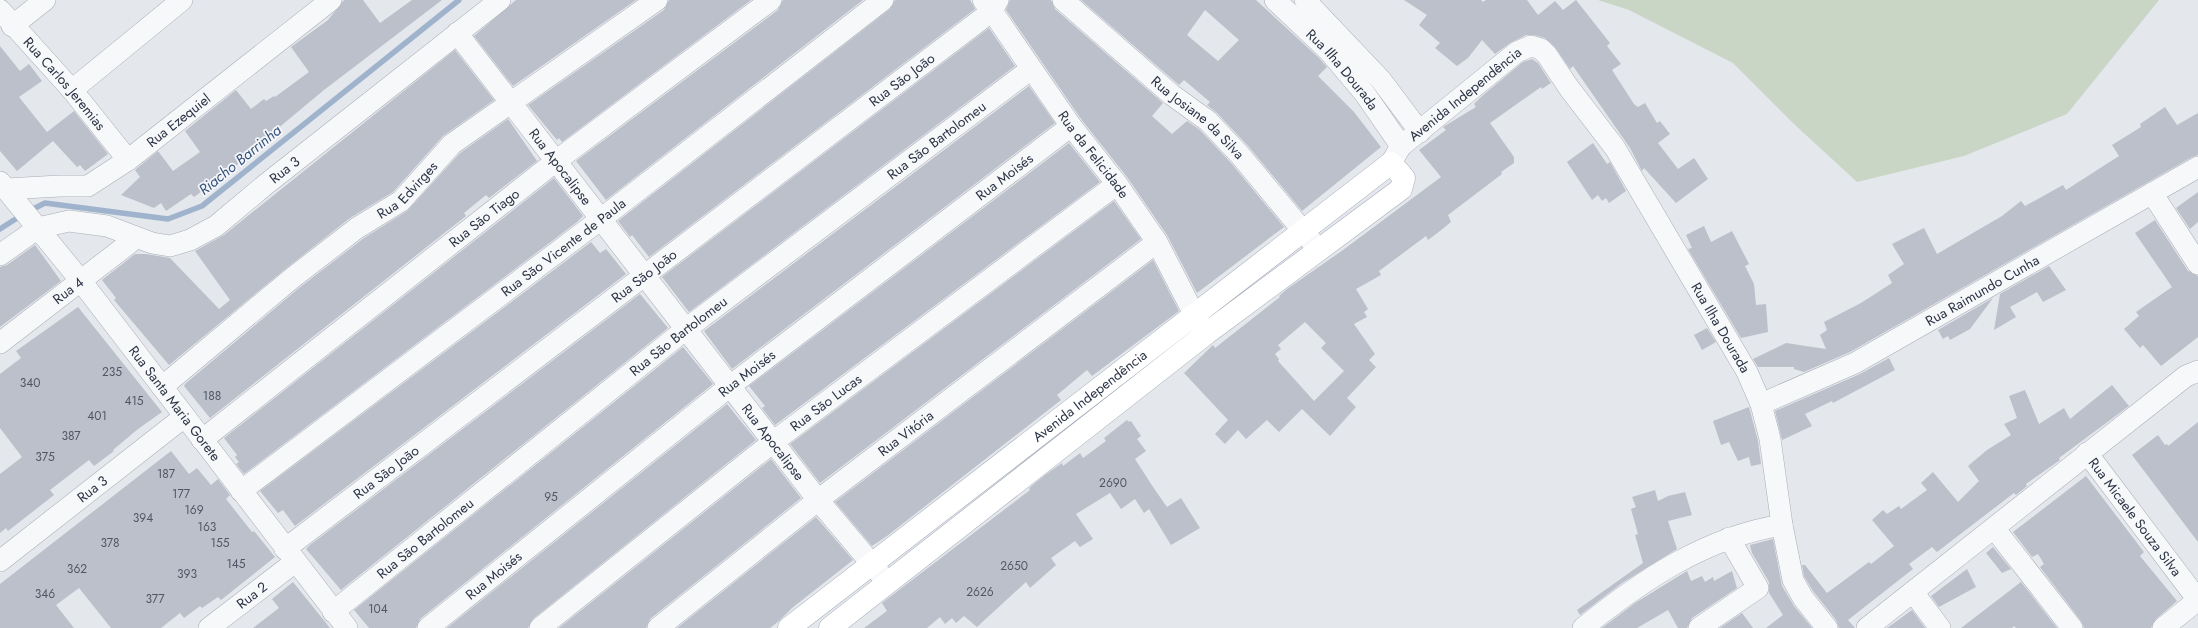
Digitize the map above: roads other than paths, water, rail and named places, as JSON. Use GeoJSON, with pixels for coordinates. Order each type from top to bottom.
{"type":"FeatureCollection","features":[{"type":"Feature","properties":{"kind":"main road","name":"Avenida Independência"},"geometry":{"type":"LineString","coordinates":[[789,628],[1039,434],[1195,316],[1304,231],[1396,155],[1404,178],[1401,189],[1318,249],[1207,333],[830,628]]}},
{"type":"Feature","properties":{"kind":"main road"},"geometry":{"type":"LineString","coordinates":[[1039,434],[1054,453]]}},
{"type":"Feature","properties":{"kind":"street"},"geometry":{"type":"LineString","coordinates":[[6,18],[45,0]]}},
{"type":"Feature","properties":{"kind":"street"},"geometry":{"type":"LineString","coordinates":[[72,90],[182,0]]}},
{"type":"Feature","properties":{"kind":"street","name":"Rua Ezequiel"},"geometry":{"type":"LineString","coordinates":[[7,191],[88,186],[128,160],[331,0]]}},
{"type":"Feature","properties":{"kind":"street","name":"Rua 3"},"geometry":{"type":"LineString","coordinates":[[36,226],[68,221],[107,226],[136,238],[170,246],[190,240],[216,226],[324,138],[404,77],[500,0]]}},
{"type":"Feature","properties":{"kind":"street","name":"Rua Edvirges"},"geometry":{"type":"LineString","coordinates":[[162,387],[291,279],[357,228],[401,201],[452,144],[657,0]]}},
{"type":"Feature","properties":{"kind":"street","name":"Rua São Tiago"},"geometry":{"type":"LineString","coordinates":[[202,440],[556,161],[770,0]]}},
{"type":"Feature","properties":{"kind":"street","name":"Rua São Vicente de Paula"},"geometry":{"type":"LineString","coordinates":[[241,491],[601,219],[883,0]]}},
{"type":"Feature","properties":{"kind":"street","name":"Rua Josiane da Silva"},"geometry":{"type":"LineString","coordinates":[[1063,0],[1172,95],[1208,121],[1240,155],[1318,249]]}},
{"type":"Feature","properties":{"kind":"street","name":"Rua Ilha Dourada"},"geometry":{"type":"LineString","coordinates":[[1275,0],[1328,50],[1364,94],[1396,155]]}},
{"type":"Feature","properties":{"kind":"street","name":"Rua Ilha Dourada"},"geometry":{"type":"LineString","coordinates":[[1305,0],[1380,80],[1420,132]]}},
{"type":"Feature","properties":{"kind":"street","name":"Rua da Felicidade"},"geometry":{"type":"LineString","coordinates":[[991,4],[1031,69],[1071,126],[1117,184],[1157,242],[1195,316],[1207,333]]}},
{"type":"Feature","properties":{"kind":"street","name":"Rua São João"},"geometry":{"type":"LineString","coordinates":[[290,555],[991,4]]}},
{"type":"Feature","properties":{"kind":"street","name":"Rua Carlos Jeremias"},"geometry":{"type":"LineString","coordinates":[[6,18],[72,90],[128,160]]}},
{"type":"Feature","properties":{"kind":"street","name":"Rua Apocalipse"},"geometry":{"type":"LineString","coordinates":[[457,33],[818,500],[887,582]]}},
{"type":"Feature","properties":{"kind":"street","name":"Avenida Independência"},"geometry":{"type":"LineString","coordinates":[[1396,155],[1420,132],[1516,52],[1531,46],[1541,50],[1547,55]]}},
{"type":"Feature","properties":{"kind":"street","name":"Rua Ilha Dourada"},"geometry":{"type":"LineString","coordinates":[[1547,55],[1569,88],[1615,148],[1747,372],[1761,404],[1770,439],[1782,525],[1793,580],[1803,598],[1826,628]]}},
{"type":"Feature","properties":{"kind":"street","name":"Rua São Bartolomeu"},"geometry":{"type":"LineString","coordinates":[[333,612],[686,329],[1031,69]]}},
{"type":"Feature","properties":{"kind":"street"},"geometry":{"type":"LineString","coordinates":[[1364,94],[1380,80]]}},
{"type":"Feature","properties":{"kind":"street","name":"Rua Moisés"},"geometry":{"type":"LineString","coordinates":[[428,628],[730,386],[1071,126]]}},
{"type":"Feature","properties":{"kind":"street","name":"Rua Raimundo Cunha"},"geometry":{"type":"LineString","coordinates":[[1761,404],[1855,363],[2198,166]]}},
{"type":"Feature","properties":{"kind":"street","name":"Rua São Lucas"},"geometry":{"type":"LineString","coordinates":[[540,628],[773,442],[1117,184]]}},
{"type":"Feature","properties":{"kind":"street","name":"Rua Santa Maria Gorete"},"geometry":{"type":"LineString","coordinates":[[7,191],[81,281],[333,612],[347,628]]}},
{"type":"Feature","properties":{"kind":"street"},"geometry":{"type":"LineString","coordinates":[[2152,193],[2198,264]]}},
{"type":"Feature","properties":{"kind":"street"},"geometry":{"type":"LineString","coordinates":[[0,255],[36,226]]}},
{"type":"Feature","properties":{"kind":"street","name":"Rua 4"},"geometry":{"type":"LineString","coordinates":[[0,343],[136,238]]}},
{"type":"Feature","properties":{"kind":"street","name":"Rua Vitória"},"geometry":{"type":"LineString","coordinates":[[658,628],[818,500],[1157,242]]}},
{"type":"Feature","properties":{"kind":"street"},"geometry":{"type":"LineString","coordinates":[[1867,628],[2186,376],[2198,371]]}},
{"type":"Feature","properties":{"kind":"street","name":"Rua 3"},"geometry":{"type":"LineString","coordinates":[[0,561],[184,417]]}},
{"type":"Feature","properties":{"kind":"street","name":"Rua Micaele Souza Silva"},"geometry":{"type":"LineString","coordinates":[[2087,453],[2198,600]]}},
{"type":"Feature","properties":{"kind":"street"},"geometry":{"type":"LineString","coordinates":[[1583,628],[1656,574],[1712,544],[1758,529],[1782,525]]}},
{"type":"Feature","properties":{"kind":"street"},"geometry":{"type":"LineString","coordinates":[[1994,528],[2072,628]]}},
{"type":"Feature","properties":{"kind":"street"},"geometry":{"type":"LineString","coordinates":[[1699,628],[1758,588],[1729,538]]}},
{"type":"Feature","properties":{"kind":"street","name":"Rua 2"},"geometry":{"type":"LineString","coordinates":[[209,628],[290,555]]}},
{"type":"Feature","properties":{"kind":"street"},"geometry":{"type":"LineString","coordinates":[[1912,592],[1940,628]]}},
{"type":"Feature","properties":{"kind":"street"},"geometry":{"type":"LineString","coordinates":[[2163,628],[2198,600]]}},
{"type":"Feature","properties":{"kind":"waterway","name":"Riacho Barrinha"},"geometry":{"type":"LineString","coordinates":[[29,211],[45,203],[168,219],[202,206],[459,0]]}},
{"type":"Feature","properties":{"kind":"waterway","name":"Riacho Barrinha"},"geometry":{"type":"LineString","coordinates":[[0,229],[22,215]]}}]}
